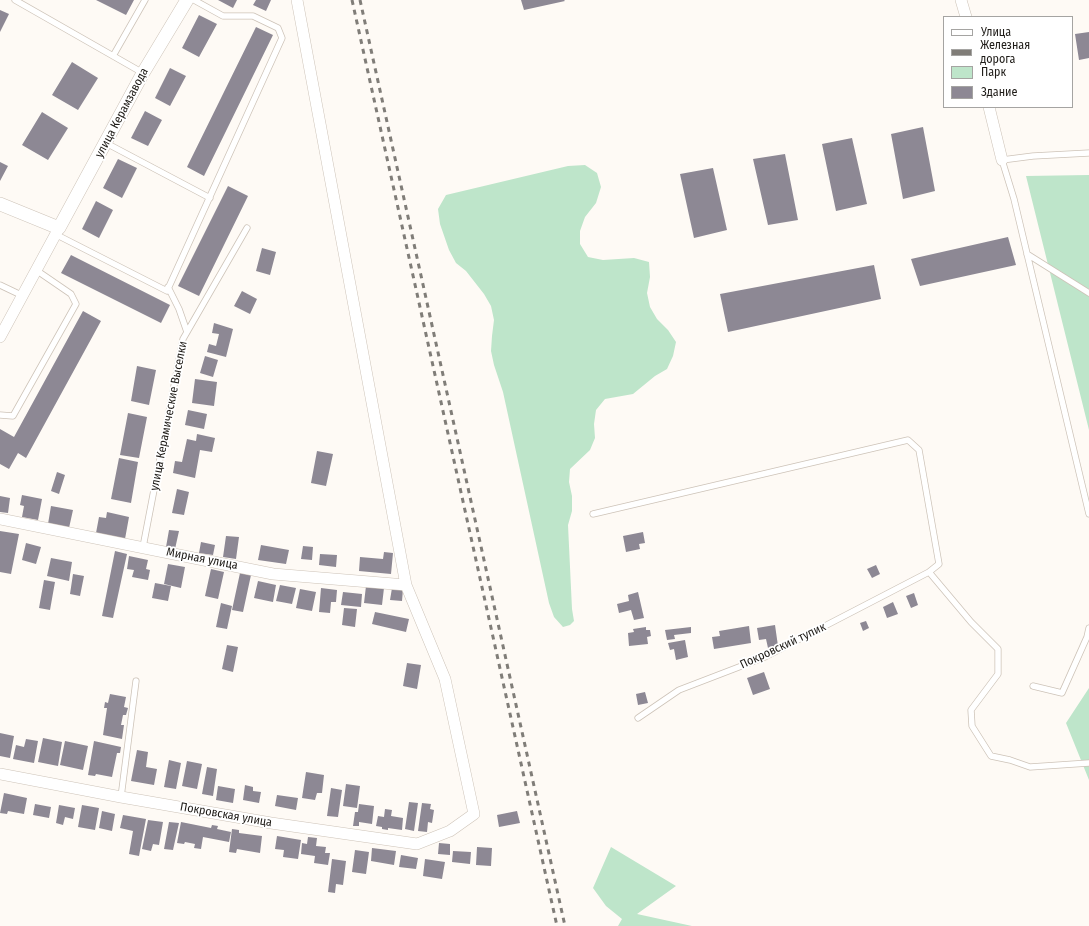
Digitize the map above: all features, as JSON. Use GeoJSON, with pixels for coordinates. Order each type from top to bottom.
{"type":"FeatureCollection","features":[{"type":"Feature","properties":{"kind":"street","name":"улица Керамзавода"},"geometry":{"type":"LineString","coordinates":[[0,337],[21,295],[143,73],[187,0]]}},
{"type":"Feature","properties":{"kind":"street"},"geometry":{"type":"LineString","coordinates":[[297,0],[406,585]]}},
{"type":"Feature","properties":{"kind":"street"},"geometry":{"type":"LineString","coordinates":[[961,0],[966,16]]}},
{"type":"Feature","properties":{"kind":"street"},"geometry":{"type":"LineString","coordinates":[[989,108],[1002,160]]}},
{"type":"Feature","properties":{"kind":"street"},"geometry":{"type":"LineString","coordinates":[[0,204],[57,231]]}},
{"type":"Feature","properties":{"kind":"street","name":"Мирная улица"},"geometry":{"type":"LineString","coordinates":[[0,519],[273,574],[406,585]]}},
{"type":"Feature","properties":{"kind":"street","name":"Покровская улица"},"geometry":{"type":"LineString","coordinates":[[0,774],[271,823],[417,844],[450,831],[474,814],[445,679],[406,585]]}},
{"type":"Feature","properties":{"kind":"lane"},"geometry":{"type":"LineString","coordinates":[[15,0],[143,73]]}},
{"type":"Feature","properties":{"kind":"lane"},"geometry":{"type":"LineString","coordinates":[[113,56],[145,0]]}},
{"type":"Feature","properties":{"kind":"lane"},"geometry":{"type":"LineString","coordinates":[[57,231],[167,290],[282,38],[278,28],[253,16],[223,16],[194,0]]}},
{"type":"Feature","properties":{"kind":"lane"},"geometry":{"type":"LineString","coordinates":[[106,142],[210,198]]}},
{"type":"Feature","properties":{"kind":"lane"},"geometry":{"type":"LineString","coordinates":[[1089,153],[1032,156],[1002,160],[1014,199],[1089,514]]}},
{"type":"Feature","properties":{"kind":"lane","name":"улица Керамические Выселки"},"geometry":{"type":"LineString","coordinates":[[143,548],[183,339],[247,228]]}},
{"type":"Feature","properties":{"kind":"lane"},"geometry":{"type":"LineString","coordinates":[[1027,254],[1089,293]]}},
{"type":"Feature","properties":{"kind":"lane"},"geometry":{"type":"LineString","coordinates":[[0,415],[14,416],[76,304],[71,294],[35,270]]}},
{"type":"Feature","properties":{"kind":"lane"},"geometry":{"type":"LineString","coordinates":[[0,285],[21,295]]}},
{"type":"Feature","properties":{"kind":"lane"},"geometry":{"type":"LineString","coordinates":[[168,287],[179,309],[187,332]]}},
{"type":"Feature","properties":{"kind":"lane"},"geometry":{"type":"LineString","coordinates":[[592,514],[908,440],[919,450],[939,564],[929,572],[971,622],[998,649],[998,674],[971,710],[972,726],[991,756],[1010,760],[1030,767],[1089,763]]}},
{"type":"Feature","properties":{"kind":"lane","name":"Покровский тупик"},"geometry":{"type":"LineString","coordinates":[[638,718],[679,690],[765,657],[929,572]]}},
{"type":"Feature","properties":{"kind":"lane"},"geometry":{"type":"LineString","coordinates":[[1033,686],[1062,693],[1087,637],[1089,628]]}},
{"type":"Feature","properties":{"kind":"lane"},"geometry":{"type":"LineString","coordinates":[[121,797],[136,681]]}},
{"type":"Feature","properties":{"kind":"green space"},"geometry":{"type":"Polygon","coordinates":[[[585,165],[597,173],[601,187],[596,203],[585,217],[580,231],[580,244],[588,257],[603,260],[634,258],[649,262],[650,277],[647,293],[650,307],[657,319],[668,330],[676,342],[673,356],[667,369],[655,376],[633,394],[605,399],[596,410],[594,424],[595,438],[590,450],[570,469],[569,482],[572,496],[572,511],[568,525],[572,609],[574,621],[570,625],[563,627],[554,617],[549,603],[503,392],[494,365],[491,351],[494,320],[491,306],[484,294],[466,271],[456,263],[449,250],[440,224],[438,209],[446,195],[568,166],[585,165]]]}},
{"type":"Feature","properties":{"kind":"green space"},"geometry":{"type":"Polygon","coordinates":[[[1089,175],[1089,430],[1026,176],[1089,175]]]}},
{"type":"Feature","properties":{"kind":"green space"},"geometry":{"type":"Polygon","coordinates":[[[1089,688],[1089,780],[1066,723],[1089,688]]]}},
{"type":"Feature","properties":{"kind":"green space"},"geometry":{"type":"Polygon","coordinates":[[[611,847],[676,886],[637,914],[692,926],[618,926],[622,919],[606,906],[593,888],[611,847]]]}},
{"type":"Feature","properties":{"kind":"building"},"geometry":{"type":"Polygon","coordinates":[[[96,0],[134,0],[126,15],[96,0]]]}},
{"type":"Feature","properties":{"kind":"building"},"geometry":{"type":"Polygon","coordinates":[[[218,0],[237,0],[233,8],[218,0]]]}},
{"type":"Feature","properties":{"kind":"building"},"geometry":{"type":"Polygon","coordinates":[[[256,0],[271,0],[266,11],[253,5],[256,0]]]}},
{"type":"Feature","properties":{"kind":"building"},"geometry":{"type":"Polygon","coordinates":[[[521,0],[564,0],[565,1],[524,10],[521,0]]]}},
{"type":"Feature","properties":{"kind":"building"},"geometry":{"type":"Polygon","coordinates":[[[0,10],[9,14],[0,32],[0,10]]]}},
{"type":"Feature","properties":{"kind":"building"},"geometry":{"type":"Polygon","coordinates":[[[199,15],[217,24],[199,57],[182,48],[199,15]]]}},
{"type":"Feature","properties":{"kind":"building"},"geometry":{"type":"Polygon","coordinates":[[[256,27],[273,35],[204,176],[187,167],[256,27]]]}},
{"type":"Feature","properties":{"kind":"building"},"geometry":{"type":"Polygon","coordinates":[[[1089,32],[1089,58],[1079,60],[1075,34],[1089,32]]]}},
{"type":"Feature","properties":{"kind":"building"},"geometry":{"type":"Polygon","coordinates":[[[72,62],[98,78],[78,110],[52,95],[72,62]]]}},
{"type":"Feature","properties":{"kind":"building"},"geometry":{"type":"Polygon","coordinates":[[[170,68],[186,76],[170,106],[155,98],[170,68]]]}},
{"type":"Feature","properties":{"kind":"building"},"geometry":{"type":"Polygon","coordinates":[[[145,111],[162,120],[148,146],[131,138],[145,111]]]}},
{"type":"Feature","properties":{"kind":"building"},"geometry":{"type":"Polygon","coordinates":[[[42,112],[68,128],[48,160],[22,145],[42,112]]]}},
{"type":"Feature","properties":{"kind":"building"},"geometry":{"type":"Polygon","coordinates":[[[923,127],[935,191],[903,199],[891,134],[923,127]]]}},
{"type":"Feature","properties":{"kind":"building"},"geometry":{"type":"Polygon","coordinates":[[[852,138],[867,204],[836,211],[822,144],[852,138]]]}},
{"type":"Feature","properties":{"kind":"building"},"geometry":{"type":"Polygon","coordinates":[[[785,154],[798,220],[768,225],[753,159],[785,154]]]}},
{"type":"Feature","properties":{"kind":"building"},"geometry":{"type":"Polygon","coordinates":[[[118,159],[137,168],[122,198],[103,188],[118,159]]]}},
{"type":"Feature","properties":{"kind":"building"},"geometry":{"type":"Polygon","coordinates":[[[0,162],[8,166],[0,181],[0,162]]]}},
{"type":"Feature","properties":{"kind":"building"},"geometry":{"type":"Polygon","coordinates":[[[713,168],[727,230],[694,238],[680,174],[713,168]]]}},
{"type":"Feature","properties":{"kind":"building"},"geometry":{"type":"Polygon","coordinates":[[[228,186],[248,196],[199,296],[178,286],[228,186]]]}},
{"type":"Feature","properties":{"kind":"building"},"geometry":{"type":"Polygon","coordinates":[[[96,201],[113,210],[99,238],[82,229],[96,201]]]}},
{"type":"Feature","properties":{"kind":"building"},"geometry":{"type":"Polygon","coordinates":[[[1008,237],[1016,265],[920,286],[911,259],[1008,237]]]}},
{"type":"Feature","properties":{"kind":"building"},"geometry":{"type":"Polygon","coordinates":[[[262,248],[276,252],[270,275],[256,271],[262,248]]]}},
{"type":"Feature","properties":{"kind":"building"},"geometry":{"type":"Polygon","coordinates":[[[71,255],[170,305],[161,323],[61,273],[71,255]]]}},
{"type":"Feature","properties":{"kind":"building"},"geometry":{"type":"Polygon","coordinates":[[[874,265],[881,299],[728,332],[720,294],[874,265]]]}},
{"type":"Feature","properties":{"kind":"building"},"geometry":{"type":"Polygon","coordinates":[[[242,291],[257,299],[250,314],[234,306],[242,291]]]}},
{"type":"Feature","properties":{"kind":"building"},"geometry":{"type":"Polygon","coordinates":[[[83,311],[101,321],[26,458],[18,453],[9,469],[0,464],[0,429],[14,437],[83,311]]]}},
{"type":"Feature","properties":{"kind":"building"},"geometry":{"type":"Polygon","coordinates":[[[214,323],[233,329],[226,357],[207,352],[209,344],[216,346],[219,334],[212,333],[214,323]]]}},
{"type":"Feature","properties":{"kind":"building"},"geometry":{"type":"Polygon","coordinates":[[[205,356],[218,360],[213,377],[200,373],[205,356]]]}},
{"type":"Feature","properties":{"kind":"building"},"geometry":{"type":"Polygon","coordinates":[[[137,366],[156,370],[149,405],[131,401],[137,366]]]}},
{"type":"Feature","properties":{"kind":"building"},"geometry":{"type":"Polygon","coordinates":[[[195,379],[217,382],[214,406],[192,403],[195,379]]]}},
{"type":"Feature","properties":{"kind":"building"},"geometry":{"type":"Polygon","coordinates":[[[188,410],[207,414],[204,429],[185,425],[188,410]]]}},
{"type":"Feature","properties":{"kind":"building"},"geometry":{"type":"Polygon","coordinates":[[[128,413],[147,417],[139,458],[120,455],[128,413]]]}},
{"type":"Feature","properties":{"kind":"building"},"geometry":{"type":"Polygon","coordinates":[[[197,434],[215,438],[212,452],[200,450],[195,478],[173,473],[175,461],[182,462],[187,439],[196,441],[197,434]]]}},
{"type":"Feature","properties":{"kind":"building"},"geometry":{"type":"Polygon","coordinates":[[[317,451],[333,454],[326,486],[311,483],[317,451]]]}},
{"type":"Feature","properties":{"kind":"building"},"geometry":{"type":"Polygon","coordinates":[[[119,458],[138,462],[131,503],[111,499],[119,458]]]}},
{"type":"Feature","properties":{"kind":"building"},"geometry":{"type":"Polygon","coordinates":[[[57,472],[65,475],[59,494],[51,491],[57,472]]]}},
{"type":"Feature","properties":{"kind":"building"},"geometry":{"type":"Polygon","coordinates":[[[177,489],[189,492],[184,515],[172,513],[177,489]]]}},
{"type":"Feature","properties":{"kind":"building"},"geometry":{"type":"Polygon","coordinates":[[[22,495],[42,499],[38,520],[22,517],[24,506],[20,505],[22,495]]]}},
{"type":"Feature","properties":{"kind":"building"},"geometry":{"type":"Polygon","coordinates":[[[0,496],[10,498],[8,513],[0,512],[0,496]]]}},
{"type":"Feature","properties":{"kind":"building"},"geometry":{"type":"Polygon","coordinates":[[[51,506],[73,510],[69,528],[48,524],[51,506]]]}},
{"type":"Feature","properties":{"kind":"building"},"geometry":{"type":"Polygon","coordinates":[[[107,512],[129,517],[125,539],[96,533],[99,517],[106,518],[107,512]]]}},
{"type":"Feature","properties":{"kind":"building"},"geometry":{"type":"Polygon","coordinates":[[[169,530],[179,531],[175,549],[166,547],[169,530]]]}},
{"type":"Feature","properties":{"kind":"building"},"geometry":{"type":"Polygon","coordinates":[[[0,531],[19,534],[11,574],[0,572],[0,531]]]}},
{"type":"Feature","properties":{"kind":"building"},"geometry":{"type":"Polygon","coordinates":[[[643,532],[645,543],[639,544],[640,549],[626,552],[623,536],[643,532]]]}},
{"type":"Feature","properties":{"kind":"building"},"geometry":{"type":"Polygon","coordinates":[[[226,536],[239,537],[236,559],[223,557],[226,536]]]}},
{"type":"Feature","properties":{"kind":"building"},"geometry":{"type":"Polygon","coordinates":[[[201,542],[215,545],[213,555],[199,553],[201,542]]]}},
{"type":"Feature","properties":{"kind":"building"},"geometry":{"type":"Polygon","coordinates":[[[26,543],[41,547],[36,564],[22,560],[26,543]]]}},
{"type":"Feature","properties":{"kind":"building"},"geometry":{"type":"Polygon","coordinates":[[[261,545],[289,550],[286,564],[258,560],[261,545]]]}},
{"type":"Feature","properties":{"kind":"building"},"geometry":{"type":"Polygon","coordinates":[[[303,546],[313,547],[312,560],[301,559],[303,546]]]}},
{"type":"Feature","properties":{"kind":"building"},"geometry":{"type":"Polygon","coordinates":[[[115,551],[127,554],[113,618],[102,616],[115,551]]]}},
{"type":"Feature","properties":{"kind":"building"},"geometry":{"type":"Polygon","coordinates":[[[384,552],[393,553],[391,574],[359,571],[360,557],[383,559],[384,552]]]}},
{"type":"Feature","properties":{"kind":"building"},"geometry":{"type":"Polygon","coordinates":[[[320,554],[337,555],[336,567],[319,565],[320,554]]]}},
{"type":"Feature","properties":{"kind":"building"},"geometry":{"type":"Polygon","coordinates":[[[129,556],[148,560],[146,569],[150,570],[148,580],[132,577],[134,570],[127,569],[129,556]]]}},
{"type":"Feature","properties":{"kind":"building"},"geometry":{"type":"Polygon","coordinates":[[[51,558],[72,562],[69,581],[47,576],[51,558]]]}},
{"type":"Feature","properties":{"kind":"building"},"geometry":{"type":"Polygon","coordinates":[[[168,564],[185,567],[181,588],[164,584],[168,564]]]}},
{"type":"Feature","properties":{"kind":"building"},"geometry":{"type":"Polygon","coordinates":[[[876,565],[880,574],[872,578],[867,569],[876,565]]]}},
{"type":"Feature","properties":{"kind":"building"},"geometry":{"type":"Polygon","coordinates":[[[211,569],[224,572],[218,599],[205,596],[211,569]]]}},
{"type":"Feature","properties":{"kind":"building"},"geometry":{"type":"Polygon","coordinates":[[[240,573],[251,575],[243,612],[232,610],[240,573]]]}},
{"type":"Feature","properties":{"kind":"building"},"geometry":{"type":"Polygon","coordinates":[[[73,574],[84,576],[80,596],[70,594],[73,574]]]}},
{"type":"Feature","properties":{"kind":"building"},"geometry":{"type":"Polygon","coordinates":[[[44,580],[55,582],[50,610],[39,608],[44,580]]]}},
{"type":"Feature","properties":{"kind":"building"},"geometry":{"type":"Polygon","coordinates":[[[258,581],[276,585],[273,602],[254,598],[258,581]]]}},
{"type":"Feature","properties":{"kind":"building"},"geometry":{"type":"Polygon","coordinates":[[[155,583],[171,586],[168,601],[152,598],[155,583]]]}},
{"type":"Feature","properties":{"kind":"building"},"geometry":{"type":"Polygon","coordinates":[[[280,585],[296,588],[292,604],[276,601],[280,585]]]}},
{"type":"Feature","properties":{"kind":"building"},"geometry":{"type":"Polygon","coordinates":[[[366,586],[384,588],[382,605],[364,603],[366,586]]]}},
{"type":"Feature","properties":{"kind":"building"},"geometry":{"type":"Polygon","coordinates":[[[321,588],[337,590],[336,602],[331,602],[330,613],[319,612],[321,588]]]}},
{"type":"Feature","properties":{"kind":"building"},"geometry":{"type":"Polygon","coordinates":[[[392,588],[403,589],[402,601],[390,600],[392,588]]]}},
{"type":"Feature","properties":{"kind":"building"},"geometry":{"type":"Polygon","coordinates":[[[300,589],[316,592],[312,611],[296,608],[300,589]]]}},
{"type":"Feature","properties":{"kind":"building"},"geometry":{"type":"Polygon","coordinates":[[[343,592],[362,594],[361,607],[341,605],[343,592]]]}},
{"type":"Feature","properties":{"kind":"building"},"geometry":{"type":"Polygon","coordinates":[[[638,592],[644,618],[634,620],[631,610],[619,613],[617,604],[629,601],[628,595],[638,592]]]}},
{"type":"Feature","properties":{"kind":"building"},"geometry":{"type":"Polygon","coordinates":[[[914,593],[918,605],[911,608],[906,596],[914,593]]]}},
{"type":"Feature","properties":{"kind":"building"},"geometry":{"type":"Polygon","coordinates":[[[893,602],[898,614],[887,618],[883,607],[893,602]]]}},
{"type":"Feature","properties":{"kind":"building"},"geometry":{"type":"Polygon","coordinates":[[[221,603],[232,606],[227,629],[216,627],[221,603]]]}},
{"type":"Feature","properties":{"kind":"building"},"geometry":{"type":"Polygon","coordinates":[[[344,608],[357,609],[355,627],[342,625],[344,608]]]}},
{"type":"Feature","properties":{"kind":"building"},"geometry":{"type":"Polygon","coordinates":[[[375,612],[409,619],[406,632],[372,624],[375,612]]]}},
{"type":"Feature","properties":{"kind":"building"},"geometry":{"type":"Polygon","coordinates":[[[866,621],[869,628],[863,631],[860,623],[866,621]]]}},
{"type":"Feature","properties":{"kind":"building"},"geometry":{"type":"Polygon","coordinates":[[[775,625],[778,646],[768,648],[766,639],[759,640],[757,628],[775,625]]]}},
{"type":"Feature","properties":{"kind":"building"},"geometry":{"type":"Polygon","coordinates":[[[749,626],[751,643],[714,649],[712,637],[720,636],[719,631],[749,626]]]}},
{"type":"Feature","properties":{"kind":"building"},"geometry":{"type":"Polygon","coordinates":[[[646,627],[646,630],[650,630],[651,636],[647,637],[648,644],[629,646],[628,633],[634,632],[633,629],[646,627]]]}},
{"type":"Feature","properties":{"kind":"building"},"geometry":{"type":"Polygon","coordinates":[[[691,627],[691,633],[674,635],[675,639],[667,640],[665,630],[691,627]]]}},
{"type":"Feature","properties":{"kind":"building"},"geometry":{"type":"Polygon","coordinates":[[[685,640],[688,657],[676,660],[674,649],[670,650],[668,643],[685,640]]]}},
{"type":"Feature","properties":{"kind":"building"},"geometry":{"type":"Polygon","coordinates":[[[227,645],[238,647],[233,672],[222,669],[227,645]]]}},
{"type":"Feature","properties":{"kind":"building"},"geometry":{"type":"Polygon","coordinates":[[[407,663],[421,665],[417,689],[403,686],[407,663]]]}},
{"type":"Feature","properties":{"kind":"building"},"geometry":{"type":"Polygon","coordinates":[[[764,672],[770,689],[753,695],[747,678],[764,672]]]}},
{"type":"Feature","properties":{"kind":"building"},"geometry":{"type":"Polygon","coordinates":[[[645,692],[648,703],[638,705],[636,694],[645,692]]]}},
{"type":"Feature","properties":{"kind":"building"},"geometry":{"type":"Polygon","coordinates":[[[110,694],[126,697],[124,707],[128,708],[126,715],[123,715],[121,725],[124,725],[122,739],[103,735],[107,708],[104,708],[105,702],[108,703],[110,694]]]}},
{"type":"Feature","properties":{"kind":"building"},"geometry":{"type":"Polygon","coordinates":[[[0,733],[14,736],[10,758],[0,756],[0,733]]]}},
{"type":"Feature","properties":{"kind":"building"},"geometry":{"type":"Polygon","coordinates":[[[43,738],[62,742],[58,766],[38,762],[43,738]]]}},
{"type":"Feature","properties":{"kind":"building"},"geometry":{"type":"Polygon","coordinates":[[[26,739],[38,741],[34,763],[13,759],[16,745],[24,747],[26,739]]]}},
{"type":"Feature","properties":{"kind":"building"},"geometry":{"type":"Polygon","coordinates":[[[65,741],[88,746],[83,770],[60,765],[65,741]]]}},
{"type":"Feature","properties":{"kind":"building"},"geometry":{"type":"Polygon","coordinates":[[[94,741],[121,747],[120,753],[117,753],[112,777],[96,774],[95,776],[88,775],[94,741]]]}},
{"type":"Feature","properties":{"kind":"building"},"geometry":{"type":"Polygon","coordinates":[[[137,750],[148,752],[146,767],[157,769],[154,785],[131,781],[137,750]]]}},
{"type":"Feature","properties":{"kind":"building"},"geometry":{"type":"Polygon","coordinates":[[[169,760],[181,763],[176,789],[164,787],[169,760]]]}},
{"type":"Feature","properties":{"kind":"building"},"geometry":{"type":"Polygon","coordinates":[[[187,761],[202,764],[197,789],[182,786],[187,761]]]}},
{"type":"Feature","properties":{"kind":"building"},"geometry":{"type":"Polygon","coordinates":[[[207,767],[217,769],[213,796],[202,794],[207,767]]]}},
{"type":"Feature","properties":{"kind":"building"},"geometry":{"type":"Polygon","coordinates":[[[306,772],[324,775],[322,793],[317,793],[315,800],[302,798],[306,772]]]}},
{"type":"Feature","properties":{"kind":"building"},"geometry":{"type":"Polygon","coordinates":[[[346,784],[360,786],[357,808],[343,806],[346,784]]]}},
{"type":"Feature","properties":{"kind":"building"},"geometry":{"type":"Polygon","coordinates":[[[245,785],[253,787],[253,791],[261,792],[259,803],[243,800],[245,785]]]}},
{"type":"Feature","properties":{"kind":"building"},"geometry":{"type":"Polygon","coordinates":[[[218,786],[235,789],[233,803],[216,800],[218,786]]]}},
{"type":"Feature","properties":{"kind":"building"},"geometry":{"type":"Polygon","coordinates":[[[331,788],[342,790],[338,817],[327,816],[331,788]]]}},
{"type":"Feature","properties":{"kind":"building"},"geometry":{"type":"Polygon","coordinates":[[[4,793],[27,798],[24,814],[8,811],[7,814],[0,813],[4,793]]]}},
{"type":"Feature","properties":{"kind":"building"},"geometry":{"type":"Polygon","coordinates":[[[277,795],[298,798],[296,810],[275,806],[277,795]]]}},
{"type":"Feature","properties":{"kind":"building"},"geometry":{"type":"Polygon","coordinates":[[[409,802],[418,803],[414,831],[405,829],[409,802]]]}},
{"type":"Feature","properties":{"kind":"building"},"geometry":{"type":"Polygon","coordinates":[[[422,803],[431,804],[430,809],[434,810],[432,823],[428,822],[427,832],[418,831],[422,803]]]}},
{"type":"Feature","properties":{"kind":"building"},"geometry":{"type":"Polygon","coordinates":[[[35,804],[51,807],[49,818],[33,815],[35,804]]]}},
{"type":"Feature","properties":{"kind":"building"},"geometry":{"type":"Polygon","coordinates":[[[359,804],[374,806],[372,824],[359,822],[359,826],[353,826],[355,812],[358,812],[359,804]]]}},
{"type":"Feature","properties":{"kind":"building"},"geometry":{"type":"Polygon","coordinates":[[[59,805],[75,808],[73,819],[65,817],[63,825],[56,823],[59,805]]]}},
{"type":"Feature","properties":{"kind":"building"},"geometry":{"type":"Polygon","coordinates":[[[82,805],[99,808],[95,830],[78,827],[82,805]]]}},
{"type":"Feature","properties":{"kind":"building"},"geometry":{"type":"Polygon","coordinates":[[[385,809],[392,810],[391,816],[403,818],[402,830],[388,828],[388,830],[376,826],[378,816],[384,817],[385,809]]]}},
{"type":"Feature","properties":{"kind":"building"},"geometry":{"type":"Polygon","coordinates":[[[102,811],[115,814],[112,831],[99,828],[102,811]]]}},
{"type":"Feature","properties":{"kind":"building"},"geometry":{"type":"Polygon","coordinates":[[[517,811],[520,823],[499,827],[497,815],[517,811]]]}},
{"type":"Feature","properties":{"kind":"building"},"geometry":{"type":"Polygon","coordinates":[[[123,815],[146,819],[139,856],[129,854],[133,831],[120,828],[123,815]]]}},
{"type":"Feature","properties":{"kind":"building"},"geometry":{"type":"Polygon","coordinates":[[[148,820],[163,822],[159,845],[153,844],[151,851],[142,849],[148,820]]]}},
{"type":"Feature","properties":{"kind":"building"},"geometry":{"type":"Polygon","coordinates":[[[169,822],[179,823],[173,850],[164,849],[169,822]]]}},
{"type":"Feature","properties":{"kind":"building"},"geometry":{"type":"Polygon","coordinates":[[[181,822],[211,828],[212,825],[218,826],[217,829],[231,832],[229,842],[203,837],[201,849],[194,848],[195,844],[185,842],[184,844],[177,843],[181,822]]]}},
{"type":"Feature","properties":{"kind":"building"},"geometry":{"type":"Polygon","coordinates":[[[232,829],[239,830],[239,833],[262,836],[260,853],[237,849],[236,853],[229,852],[232,829]]]}},
{"type":"Feature","properties":{"kind":"building"},"geometry":{"type":"Polygon","coordinates":[[[277,836],[301,840],[298,859],[283,857],[284,850],[275,849],[277,836]]]}},
{"type":"Feature","properties":{"kind":"building"},"geometry":{"type":"Polygon","coordinates":[[[308,837],[317,838],[316,846],[326,847],[325,853],[330,853],[328,865],[314,863],[315,856],[301,854],[302,843],[307,844],[308,837]]]}},
{"type":"Feature","properties":{"kind":"building"},"geometry":{"type":"Polygon","coordinates":[[[439,843],[450,844],[450,855],[438,854],[439,843]]]}},
{"type":"Feature","properties":{"kind":"building"},"geometry":{"type":"Polygon","coordinates":[[[477,847],[492,848],[491,866],[476,865],[477,847]]]}},
{"type":"Feature","properties":{"kind":"building"},"geometry":{"type":"Polygon","coordinates":[[[372,848],[396,851],[394,865],[371,861],[372,848]]]}},
{"type":"Feature","properties":{"kind":"building"},"geometry":{"type":"Polygon","coordinates":[[[355,850],[369,852],[366,874],[352,872],[355,850]]]}},
{"type":"Feature","properties":{"kind":"building"},"geometry":{"type":"Polygon","coordinates":[[[453,851],[471,852],[470,864],[452,862],[453,851]]]}},
{"type":"Feature","properties":{"kind":"building"},"geometry":{"type":"Polygon","coordinates":[[[401,855],[418,858],[416,869],[399,867],[401,855]]]}},
{"type":"Feature","properties":{"kind":"building"},"geometry":{"type":"Polygon","coordinates":[[[332,859],[346,861],[343,885],[336,884],[335,893],[328,892],[332,859]]]}},
{"type":"Feature","properties":{"kind":"building"},"geometry":{"type":"Polygon","coordinates":[[[425,859],[445,862],[442,879],[423,876],[425,859]]]}},
{"type":"Feature","properties":{"kind":"railway"},"geometry":{"type":"LineString","coordinates":[[352,0],[557,926]]}},
{"type":"Feature","properties":{"kind":"railway"},"geometry":{"type":"LineString","coordinates":[[360,0],[565,926]]}}]}
